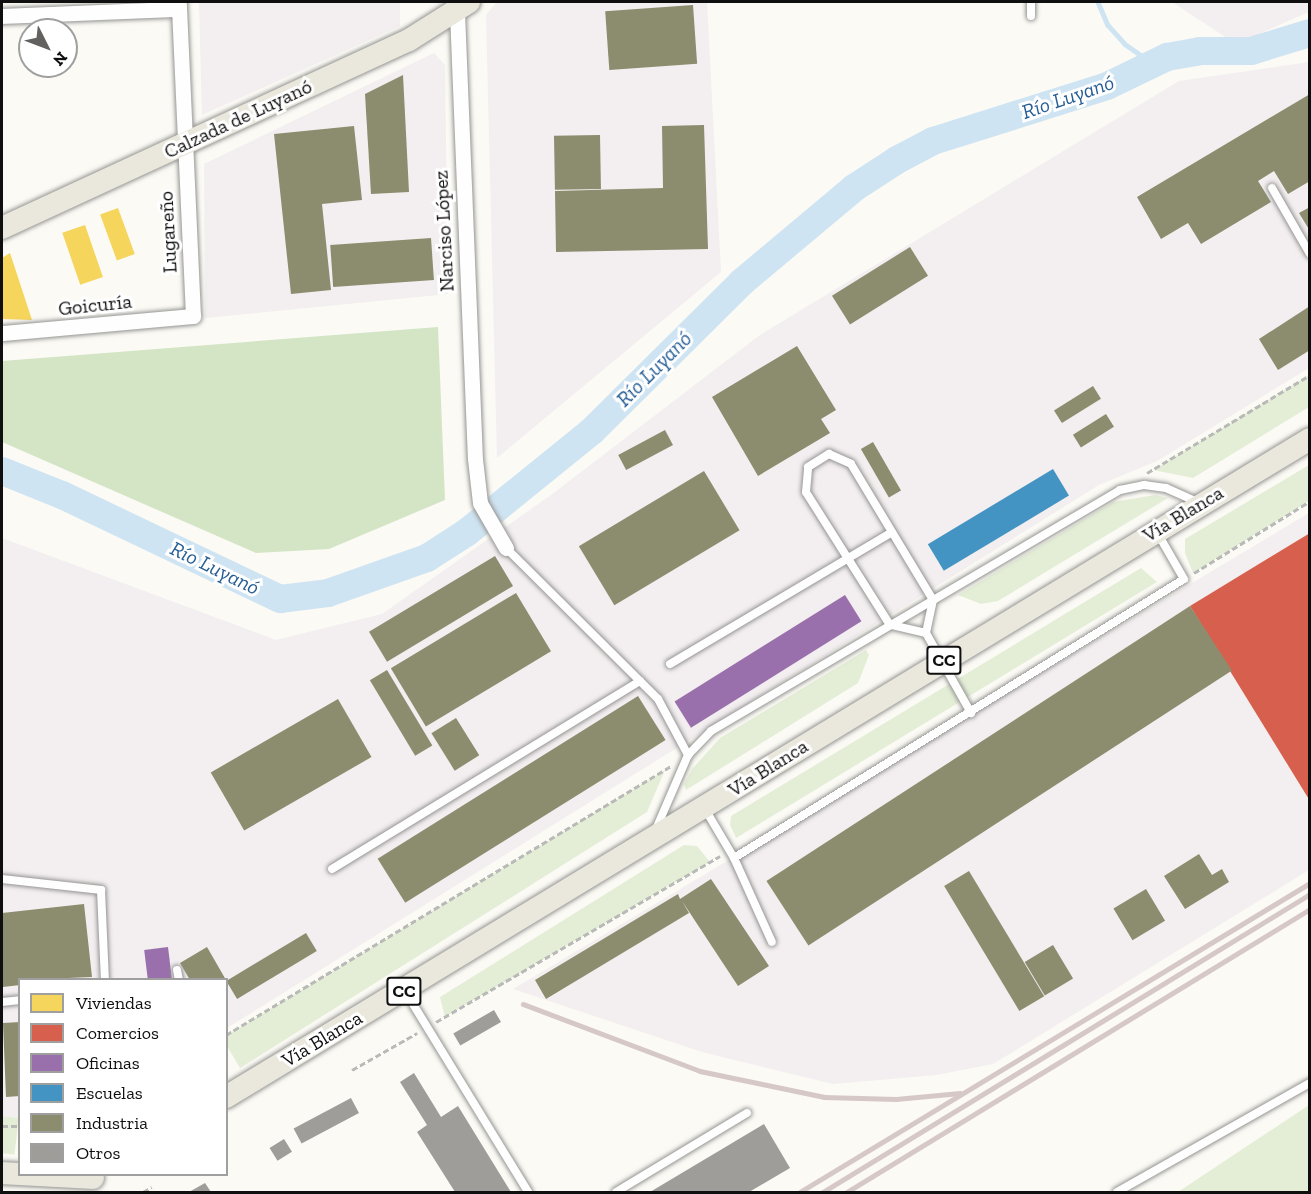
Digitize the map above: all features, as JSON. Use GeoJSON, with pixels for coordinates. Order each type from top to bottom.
{"type":"FeatureCollection","features":[{"type":"Feature","properties":{"kind":"main road","name":"Calzada de Luyanó"},"geometry":{"type":"LineString","coordinates":[[2,228],[409,40],[460,5]]}},
{"type":"Feature","properties":{"kind":"main road","name":"Vía Blanca"},"geometry":{"type":"LineString","coordinates":[[228,1096],[1201,503],[1310,439]]}},
{"type":"Feature","properties":{"kind":"main road"},"geometry":{"type":"LineString","coordinates":[[2,1173],[18,1174]]}},
{"type":"Feature","properties":{"kind":"main road"},"geometry":{"type":"LineString","coordinates":[[70,1192],[96,1176]]}},
{"type":"Feature","properties":{"kind":"street"},"geometry":{"type":"LineString","coordinates":[[2,16],[179,5]]}},
{"type":"Feature","properties":{"kind":"street","name":"Lugareño"},"geometry":{"type":"LineString","coordinates":[[179,5],[193,316]]}},
{"type":"Feature","properties":{"kind":"street","name":"Narciso López"},"geometry":{"type":"LineString","coordinates":[[460,5],[475,459],[480,503],[506,548]]}},
{"type":"Feature","properties":{"kind":"street","name":"Goicuría"},"geometry":{"type":"LineString","coordinates":[[2,333],[193,316]]}},
{"type":"Feature","properties":{"kind":"lane"},"geometry":{"type":"LineString","coordinates":[[1031,2],[1031,15]]}},
{"type":"Feature","properties":{"kind":"lane"},"geometry":{"type":"LineString","coordinates":[[1272,188],[1310,254]]}},
{"type":"Feature","properties":{"kind":"lane"},"geometry":{"type":"LineString","coordinates":[[926,633],[891,625],[806,492],[805,475],[813,460],[837,455],[851,464],[933,600],[926,633],[971,713]]}},
{"type":"Feature","properties":{"kind":"lane"},"geometry":{"type":"LineString","coordinates":[[651,839],[688,755],[711,731],[1120,489],[1144,485],[1166,488],[1201,503]]}},
{"type":"Feature","properties":{"kind":"lane"},"geometry":{"type":"LineString","coordinates":[[732,854],[971,713],[1184,579],[1156,531]]}},
{"type":"Feature","properties":{"kind":"lane"},"geometry":{"type":"LineString","coordinates":[[670,664],[892,532]]}},
{"type":"Feature","properties":{"kind":"lane"},"geometry":{"type":"LineString","coordinates":[[506,548],[658,699],[688,755]]}},
{"type":"Feature","properties":{"kind":"lane"},"geometry":{"type":"LineString","coordinates":[[332,869],[640,681]]}},
{"type":"Feature","properties":{"kind":"lane"},"geometry":{"type":"LineString","coordinates":[[704,807],[732,854],[772,942]]}},
{"type":"Feature","properties":{"kind":"lane"},"geometry":{"type":"LineString","coordinates":[[2,879],[100,890],[105,978]]}},
{"type":"Feature","properties":{"kind":"lane"},"geometry":{"type":"LineString","coordinates":[[177,970],[179,978]]}},
{"type":"Feature","properties":{"kind":"lane"},"geometry":{"type":"LineString","coordinates":[[405,990],[528,1192]]}},
{"type":"Feature","properties":{"kind":"lane"},"geometry":{"type":"LineString","coordinates":[[2,1002],[18,1000]]}},
{"type":"Feature","properties":{"kind":"lane"},"geometry":{"type":"LineString","coordinates":[[1117,1192],[1310,1083]]}},
{"type":"Feature","properties":{"kind":"lane"},"geometry":{"type":"LineString","coordinates":[[616,1192],[747,1113]]}},
{"type":"Feature","properties":{"kind":"path"},"geometry":{"type":"LineString","coordinates":[[1145,475],[1310,375]]}},
{"type":"Feature","properties":{"kind":"path"},"geometry":{"type":"LineString","coordinates":[[1184,579],[1310,501]]}},
{"type":"Feature","properties":{"kind":"path"},"geometry":{"type":"LineString","coordinates":[[228,1034],[688,755]]}},
{"type":"Feature","properties":{"kind":"path"},"geometry":{"type":"LineString","coordinates":[[352,1070],[732,854]]}},
{"type":"Feature","properties":{"kind":"path"},"geometry":{"type":"LineString","coordinates":[[2,1126],[18,1126]]}},
{"type":"Feature","properties":{"kind":"path"},"geometry":{"type":"LineString","coordinates":[[143,1192],[152,1187]]}},
{"type":"Feature","properties":{"kind":"shaded area"},"geometry":{"type":"Polygon","coordinates":[[[199,2],[400,2],[400,26],[202,115],[199,2]]]}},
{"type":"Feature","properties":{"kind":"shaded area"},"geometry":{"type":"Polygon","coordinates":[[[497,2],[707,2],[721,272],[497,458],[486,15],[497,2]]]}},
{"type":"Feature","properties":{"kind":"shaded area"},"geometry":{"type":"Polygon","coordinates":[[[1172,2],[1309,2],[1309,12],[1236,44],[1172,2]]]}},
{"type":"Feature","properties":{"kind":"shaded area"},"geometry":{"type":"Polygon","coordinates":[[[434,53],[445,65],[448,294],[205,318],[204,164],[434,53]]]}},
{"type":"Feature","properties":{"kind":"shaded area"},"geometry":{"type":"Polygon","coordinates":[[[1309,62],[1309,368],[1157,461],[1099,485],[228,1027],[228,978],[18,978],[18,1118],[2,1116],[2,538],[276,640],[382,614],[551,495],[760,335],[1179,81],[1309,62]]]}},
{"type":"Feature","properties":{"kind":"shaded area"},"geometry":{"type":"Polygon","coordinates":[[[1309,513],[1309,870],[993,1064],[936,1075],[833,1084],[702,1052],[513,989],[1309,513]]]}},
{"type":"Feature","properties":{"kind":"green space"},"geometry":{"type":"Polygon","coordinates":[[[438,327],[445,500],[329,549],[256,553],[2,442],[2,361],[438,327]]]}},
{"type":"Feature","properties":{"kind":"green space"},"geometry":{"type":"Polygon","coordinates":[[[1309,375],[1309,407],[1193,478],[1153,470],[1309,375]]]}},
{"type":"Feature","properties":{"kind":"green space"},"geometry":{"type":"Polygon","coordinates":[[[1309,465],[1309,501],[1193,573],[1185,553],[1185,539],[1309,465]]]}},
{"type":"Feature","properties":{"kind":"green space"},"geometry":{"type":"Polygon","coordinates":[[[1155,495],[1168,498],[998,601],[981,604],[958,595],[1113,502],[1155,495]]]}},
{"type":"Feature","properties":{"kind":"green space"},"geometry":{"type":"Polygon","coordinates":[[[1141,568],[1157,582],[736,838],[730,825],[731,816],[1141,568]]]}},
{"type":"Feature","properties":{"kind":"green space"},"geometry":{"type":"Polygon","coordinates":[[[866,650],[869,655],[858,683],[686,790],[684,784],[692,769],[720,738],[866,650]]]}},
{"type":"Feature","properties":{"kind":"green space"},"geometry":{"type":"Polygon","coordinates":[[[665,770],[647,812],[240,1068],[228,1048],[228,1034],[665,770]]]}},
{"type":"Feature","properties":{"kind":"green space"},"geometry":{"type":"Polygon","coordinates":[[[684,845],[697,846],[710,862],[445,1017],[440,997],[684,845]]]}},
{"type":"Feature","properties":{"kind":"green space"},"geometry":{"type":"Polygon","coordinates":[[[1309,1105],[1309,1192],[1178,1192],[1309,1105]]]}},
{"type":"Feature","properties":{"kind":"green space"},"geometry":{"type":"Polygon","coordinates":[[[2,1116],[18,1118],[14,1155],[2,1153],[2,1116]]]}},
{"type":"Feature","properties":{"kind":"building: Viviendas"},"geometry":{"type":"Polygon","coordinates":[[[118,208],[135,254],[117,261],[100,214],[118,208]]]}},
{"type":"Feature","properties":{"kind":"building: Viviendas"},"geometry":{"type":"Polygon","coordinates":[[[85,225],[103,277],[80,285],[62,233],[85,225]]]}},
{"type":"Feature","properties":{"kind":"building: Viviendas"},"geometry":{"type":"Polygon","coordinates":[[[10,253],[32,320],[2,319],[2,258],[10,253]]]}},
{"type":"Feature","properties":{"kind":"building: Comercios"},"geometry":{"type":"Polygon","coordinates":[[[1310,533],[1310,801],[1190,606],[1310,533]]]}},
{"type":"Feature","properties":{"kind":"building: Oficinas"},"geometry":{"type":"Polygon","coordinates":[[[845,595],[861,621],[691,728],[675,702],[845,595]]]}},
{"type":"Feature","properties":{"kind":"building: Oficinas"},"geometry":{"type":"Polygon","coordinates":[[[168,947],[172,978],[148,978],[144,950],[168,947]]]}},
{"type":"Feature","properties":{"kind":"building: Escuelas"},"geometry":{"type":"Polygon","coordinates":[[[1053,469],[1069,496],[944,571],[928,544],[1053,469]]]}},
{"type":"Feature","properties":{"kind":"building: Industria"},"geometry":{"type":"Polygon","coordinates":[[[693,5],[697,64],[609,70],[605,11],[693,5]]]}},
{"type":"Feature","properties":{"kind":"building: Industria"},"geometry":{"type":"Polygon","coordinates":[[[403,75],[409,192],[371,194],[365,94],[403,75]]]}},
{"type":"Feature","properties":{"kind":"building: Industria"},"geometry":{"type":"Polygon","coordinates":[[[1310,94],[1310,181],[1288,194],[1274,171],[1258,181],[1271,202],[1201,244],[1188,223],[1161,239],[1137,197],[1310,94]]]}},
{"type":"Feature","properties":{"kind":"building: Industria"},"geometry":{"type":"Polygon","coordinates":[[[704,125],[708,249],[556,252],[555,191],[663,188],[662,126],[704,125]]]}},
{"type":"Feature","properties":{"kind":"building: Industria"},"geometry":{"type":"Polygon","coordinates":[[[354,126],[362,200],[322,204],[331,290],[291,294],[274,134],[354,126]]]}},
{"type":"Feature","properties":{"kind":"building: Industria"},"geometry":{"type":"Polygon","coordinates":[[[600,135],[601,189],[555,190],[554,136],[600,135]]]}},
{"type":"Feature","properties":{"kind":"building: Industria"},"geometry":{"type":"Polygon","coordinates":[[[1310,207],[1310,231],[1299,213],[1310,207]]]}},
{"type":"Feature","properties":{"kind":"building: Industria"},"geometry":{"type":"Polygon","coordinates":[[[431,238],[434,280],[333,287],[330,245],[431,238]]]}},
{"type":"Feature","properties":{"kind":"building: Industria"},"geometry":{"type":"Polygon","coordinates":[[[910,247],[928,276],[850,325],[832,296],[910,247]]]}},
{"type":"Feature","properties":{"kind":"building: Industria"},"geometry":{"type":"Polygon","coordinates":[[[1310,306],[1310,350],[1278,370],[1259,339],[1310,306]]]}},
{"type":"Feature","properties":{"kind":"building: Industria"},"geometry":{"type":"Polygon","coordinates":[[[797,346],[836,410],[821,419],[830,433],[758,476],[712,397],[797,346]]]}},
{"type":"Feature","properties":{"kind":"building: Industria"},"geometry":{"type":"Polygon","coordinates":[[[1093,386],[1101,399],[1062,423],[1054,410],[1093,386]]]}},
{"type":"Feature","properties":{"kind":"building: Industria"},"geometry":{"type":"Polygon","coordinates":[[[1106,414],[1114,427],[1081,447],[1073,435],[1106,414]]]}},
{"type":"Feature","properties":{"kind":"building: Industria"},"geometry":{"type":"Polygon","coordinates":[[[665,430],[673,445],[626,470],[618,455],[665,430]]]}},
{"type":"Feature","properties":{"kind":"building: Industria"},"geometry":{"type":"Polygon","coordinates":[[[873,442],[901,490],[889,497],[861,449],[873,442]]]}},
{"type":"Feature","properties":{"kind":"building: Industria"},"geometry":{"type":"Polygon","coordinates":[[[704,471],[740,530],[614,605],[579,546],[704,471]]]}},
{"type":"Feature","properties":{"kind":"building: Industria"},"geometry":{"type":"Polygon","coordinates":[[[495,556],[513,586],[387,662],[369,632],[495,556]]]}},
{"type":"Feature","properties":{"kind":"building: Industria"},"geometry":{"type":"Polygon","coordinates":[[[516,593],[551,651],[426,726],[391,668],[516,593]]]}},
{"type":"Feature","properties":{"kind":"building: Industria"},"geometry":{"type":"Polygon","coordinates":[[[1190,606],[1232,671],[808,946],[766,881],[1190,606]]]}},
{"type":"Feature","properties":{"kind":"building: Industria"},"geometry":{"type":"Polygon","coordinates":[[[387,670],[432,745],[415,756],[370,680],[387,670]]]}},
{"type":"Feature","properties":{"kind":"building: Industria"},"geometry":{"type":"Polygon","coordinates":[[[638,696],[666,740],[405,903],[378,859],[638,696]]]}},
{"type":"Feature","properties":{"kind":"building: Industria"},"geometry":{"type":"Polygon","coordinates":[[[338,699],[372,757],[244,831],[211,772],[338,699]]]}},
{"type":"Feature","properties":{"kind":"building: Industria"},"geometry":{"type":"Polygon","coordinates":[[[456,718],[479,755],[455,771],[431,733],[456,718]]]}},
{"type":"Feature","properties":{"kind":"building: Industria"},"geometry":{"type":"Polygon","coordinates":[[[1199,854],[1212,875],[1222,869],[1229,882],[1185,909],[1164,876],[1199,854]]]}},
{"type":"Feature","properties":{"kind":"building: Industria"},"geometry":{"type":"Polygon","coordinates":[[[969,871],[1044,996],[1019,1011],[944,886],[969,871]]]}},
{"type":"Feature","properties":{"kind":"building: Industria"},"geometry":{"type":"Polygon","coordinates":[[[711,879],[769,966],[738,986],[682,901],[689,913],[546,999],[535,980],[678,894],[680,899],[711,879]]]}},
{"type":"Feature","properties":{"kind":"building: Industria"},"geometry":{"type":"Polygon","coordinates":[[[1146,889],[1165,921],[1132,940],[1113,909],[1146,889]]]}},
{"type":"Feature","properties":{"kind":"building: Industria"},"geometry":{"type":"Polygon","coordinates":[[[84,904],[92,977],[18,978],[18,985],[3,987],[2,913],[84,904]]]}},
{"type":"Feature","properties":{"kind":"building: Industria"},"geometry":{"type":"Polygon","coordinates":[[[306,933],[317,951],[237,999],[228,980],[306,933]]]}},
{"type":"Feature","properties":{"kind":"building: Industria"},"geometry":{"type":"Polygon","coordinates":[[[1053,945],[1073,978],[1045,995],[1025,962],[1053,945]]]}},
{"type":"Feature","properties":{"kind":"building: Industria"},"geometry":{"type":"Polygon","coordinates":[[[207,947],[225,978],[189,978],[180,963],[207,947]]]}},
{"type":"Feature","properties":{"kind":"building: Industria"},"geometry":{"type":"Polygon","coordinates":[[[18,1022],[18,1096],[6,1097],[3,1023],[18,1022]]]}},
{"type":"Feature","properties":{"kind":"building: Otros"},"geometry":{"type":"Polygon","coordinates":[[[494,1010],[501,1022],[460,1046],[453,1034],[494,1010]]]}},
{"type":"Feature","properties":{"kind":"building: Otros"},"geometry":{"type":"Polygon","coordinates":[[[414,1073],[441,1117],[458,1106],[511,1192],[455,1192],[417,1132],[427,1125],[400,1082],[414,1073]]]}},
{"type":"Feature","properties":{"kind":"building: Otros"},"geometry":{"type":"Polygon","coordinates":[[[351,1098],[359,1113],[302,1144],[294,1129],[351,1098]]]}},
{"type":"Feature","properties":{"kind":"building: Otros"},"geometry":{"type":"Polygon","coordinates":[[[764,1124],[790,1168],[749,1192],[650,1192],[764,1124]]]}},
{"type":"Feature","properties":{"kind":"building: Otros"},"geometry":{"type":"Polygon","coordinates":[[[284,1139],[292,1152],[278,1161],[270,1148],[284,1139]]]}},
{"type":"Feature","properties":{"kind":"building: Otros"},"geometry":{"type":"Polygon","coordinates":[[[205,1183],[211,1192],[189,1192],[205,1183]]]}},
{"type":"Feature","properties":{"kind":"waterway"},"geometry":{"type":"LineString","coordinates":[[1098,2],[1108,25],[1125,44],[1151,62]]}},
{"type":"Feature","properties":{"kind":"waterway","name":"Río Luyanó"},"geometry":{"type":"LineString","coordinates":[[2,471],[62,495],[280,599],[328,593],[427,558],[466,533],[592,431],[742,282],[854,188],[897,160],[933,141],[1107,86],[1167,57],[1200,51],[1251,51],[1310,33]]}},
{"type":"Feature","properties":{"kind":"railway"},"geometry":{"type":"LineString","coordinates":[[800,1192],[1310,883]]}},
{"type":"Feature","properties":{"kind":"railway"},"geometry":{"type":"LineString","coordinates":[[823,1192],[1310,894]]}},
{"type":"Feature","properties":{"kind":"railway"},"geometry":{"type":"LineString","coordinates":[[847,1192],[1310,909]]}},
{"type":"Feature","properties":{"kind":"railway"},"geometry":{"type":"LineString","coordinates":[[523,1004],[700,1071],[824,1097],[896,1099],[960,1093]]}}]}
